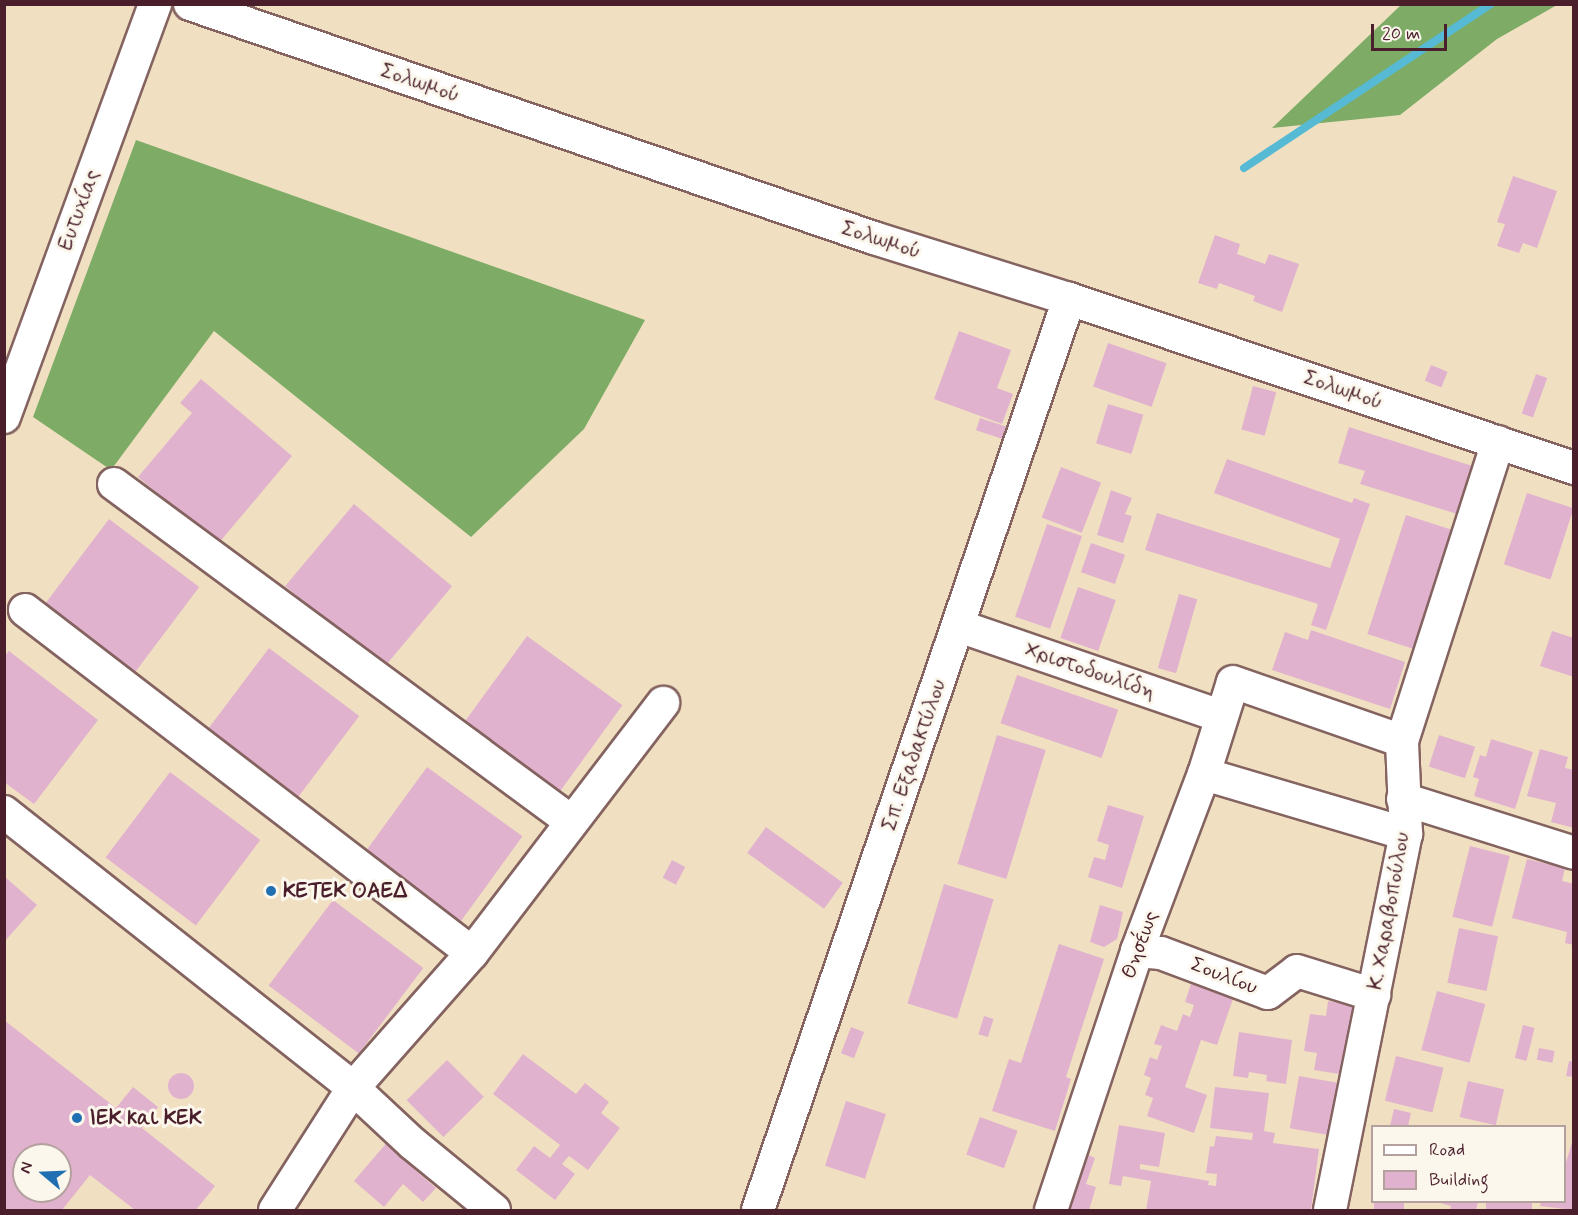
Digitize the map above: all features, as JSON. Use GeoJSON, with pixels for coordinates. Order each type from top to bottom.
{"type":"FeatureCollection","features":[{"type":"Feature","properties":{"kind":"street","name":"Ευτυχίας"},"geometry":{"type":"LineString","coordinates":[[4,417],[155,4]]}},
{"type":"Feature","properties":{"kind":"street","name":"Σολωμού"},"geometry":{"type":"LineString","coordinates":[[190,4],[874,238],[1069,299],[1574,468]]}},
{"type":"Feature","properties":{"kind":"street","name":"Σπ. Εξαδακτύλου"},"geometry":{"type":"LineString","coordinates":[[758,1210],[1069,299]]}},
{"type":"Feature","properties":{"kind":"street","name":"Κ. Χαραβοπούλου"},"geometry":{"type":"LineString","coordinates":[[1330,1210],[1406,834],[1402,741],[1498,442]]}},
{"type":"Feature","properties":{"kind":"street"},"geometry":{"type":"LineString","coordinates":[[114,484],[572,822]]}},
{"type":"Feature","properties":{"kind":"street"},"geometry":{"type":"LineString","coordinates":[[25,610],[472,953]]}},
{"type":"Feature","properties":{"kind":"street","name":"Χριστοδουλίδη"},"geometry":{"type":"LineString","coordinates":[[959,626],[1221,716]]}},
{"type":"Feature","properties":{"kind":"street","name":"Θησέως"},"geometry":{"type":"LineString","coordinates":[[1051,1210],[1137,951],[1204,774],[1233,682],[1402,741]]}},
{"type":"Feature","properties":{"kind":"street"},"geometry":{"type":"LineString","coordinates":[[275,1210],[353,1088],[472,953],[663,703]]}},
{"type":"Feature","properties":{"kind":"street"},"geometry":{"type":"LineString","coordinates":[[1204,774],[1406,834]]}},
{"type":"Feature","properties":{"kind":"street"},"geometry":{"type":"LineString","coordinates":[[1403,799],[1574,853]]}},
{"type":"Feature","properties":{"kind":"street"},"geometry":{"type":"LineString","coordinates":[[4,812],[353,1088],[412,1143],[494,1210]]}},
{"type":"Feature","properties":{"kind":"street","name":"Σουλίου"},"geometry":{"type":"LineString","coordinates":[[1137,951],[1161,953],[1268,993],[1297,971],[1374,995]]}},
{"type":"Feature","properties":{"kind":"green space"},"geometry":{"type":"Polygon","coordinates":[[[1401,5],[1557,5],[1497,39],[1400,115],[1272,128],[1401,5]]]}},
{"type":"Feature","properties":{"kind":"green space"},"geometry":{"type":"Polygon","coordinates":[[[136,140],[645,320],[584,429],[471,537],[214,331],[111,470],[33,417],[136,140]]]}},
{"type":"Feature","properties":{"kind":"building"},"geometry":{"type":"Polygon","coordinates":[[[1513,176],[1557,191],[1537,248],[1523,243],[1519,253],[1497,246],[1505,224],[1497,222],[1513,176]]]}},
{"type":"Feature","properties":{"kind":"building"},"geometry":{"type":"Polygon","coordinates":[[[1215,235],[1240,244],[1237,254],[1265,264],[1269,254],[1299,264],[1282,312],[1253,301],[1255,296],[1219,283],[1217,289],[1198,283],[1215,235]]]}},
{"type":"Feature","properties":{"kind":"building"},"geometry":{"type":"Polygon","coordinates":[[[959,331],[1011,350],[997,388],[1013,394],[1002,424],[934,399],[959,331]]]}},
{"type":"Feature","properties":{"kind":"building"},"geometry":{"type":"Polygon","coordinates":[[[1108,343],[1167,363],[1152,407],[1093,386],[1108,343]]]}},
{"type":"Feature","properties":{"kind":"building"},"geometry":{"type":"Polygon","coordinates":[[[1431,365],[1448,372],[1441,388],[1425,381],[1431,365]]]}},
{"type":"Feature","properties":{"kind":"building"},"geometry":{"type":"Polygon","coordinates":[[[1536,374],[1547,378],[1533,418],[1522,413],[1536,374]]]}},
{"type":"Feature","properties":{"kind":"building"},"geometry":{"type":"Polygon","coordinates":[[[201,379],[292,456],[218,544],[138,477],[192,413],[180,403],[201,379]]]}},
{"type":"Feature","properties":{"kind":"building"},"geometry":{"type":"Polygon","coordinates":[[[1253,386],[1276,392],[1265,436],[1241,429],[1253,386]]]}},
{"type":"Feature","properties":{"kind":"building"},"geometry":{"type":"Polygon","coordinates":[[[1108,404],[1143,415],[1131,454],[1096,443],[1108,404]]]}},
{"type":"Feature","properties":{"kind":"building"},"geometry":{"type":"Polygon","coordinates":[[[980,418],[1010,428],[1006,440],[976,430],[980,418]]]}},
{"type":"Feature","properties":{"kind":"building"},"geometry":{"type":"Polygon","coordinates":[[[1349,427],[1482,469],[1467,517],[1360,484],[1365,471],[1338,463],[1349,427]]]}},
{"type":"Feature","properties":{"kind":"building"},"geometry":{"type":"Polygon","coordinates":[[[1227,459],[1352,503],[1354,498],[1370,504],[1326,630],[1311,625],[1318,604],[1145,550],[1157,513],[1330,568],[1340,539],[1214,493],[1227,459]]]}},
{"type":"Feature","properties":{"kind":"building"},"geometry":{"type":"Polygon","coordinates":[[[1061,467],[1101,482],[1082,533],[1042,517],[1061,467]]]}},
{"type":"Feature","properties":{"kind":"building"},"geometry":{"type":"Polygon","coordinates":[[[1111,490],[1132,498],[1125,514],[1132,516],[1123,543],[1097,535],[1111,490]]]}},
{"type":"Feature","properties":{"kind":"building"},"geometry":{"type":"Polygon","coordinates":[[[1527,493],[1574,508],[1550,579],[1504,564],[1527,493]]]}},
{"type":"Feature","properties":{"kind":"building"},"geometry":{"type":"Polygon","coordinates":[[[354,504],[452,586],[383,668],[285,586],[354,504]]]}},
{"type":"Feature","properties":{"kind":"building"},"geometry":{"type":"Polygon","coordinates":[[[1406,515],[1459,532],[1421,651],[1367,634],[1406,515]]]}},
{"type":"Feature","properties":{"kind":"building"},"geometry":{"type":"Polygon","coordinates":[[[109,519],[199,587],[135,672],[45,604],[109,519]]]}},
{"type":"Feature","properties":{"kind":"building"},"geometry":{"type":"Polygon","coordinates":[[[1047,524],[1082,536],[1050,629],[1015,617],[1047,524]]]}},
{"type":"Feature","properties":{"kind":"building"},"geometry":{"type":"Polygon","coordinates":[[[1091,543],[1125,555],[1115,584],[1081,572],[1091,543]]]}},
{"type":"Feature","properties":{"kind":"building"},"geometry":{"type":"Polygon","coordinates":[[[1078,587],[1116,600],[1098,651],[1060,638],[1078,587]]]}},
{"type":"Feature","properties":{"kind":"building"},"geometry":{"type":"Polygon","coordinates":[[[1179,594],[1197,599],[1176,673],[1158,668],[1179,594]]]}},
{"type":"Feature","properties":{"kind":"building"},"geometry":{"type":"Polygon","coordinates":[[[1311,630],[1405,662],[1390,709],[1272,670],[1285,632],[1308,640],[1311,630]]]}},
{"type":"Feature","properties":{"kind":"building"},"geometry":{"type":"Polygon","coordinates":[[[1552,631],[1574,638],[1574,677],[1540,666],[1552,631]]]}},
{"type":"Feature","properties":{"kind":"building"},"geometry":{"type":"Polygon","coordinates":[[[527,636],[622,705],[557,796],[461,727],[527,636]]]}},
{"type":"Feature","properties":{"kind":"building"},"geometry":{"type":"Polygon","coordinates":[[[269,648],[359,716],[295,801],[205,733],[269,648]]]}},
{"type":"Feature","properties":{"kind":"building"},"geometry":{"type":"Polygon","coordinates":[[[9,651],[98,720],[34,804],[4,782],[4,656],[9,651]]]}},
{"type":"Feature","properties":{"kind":"building"},"geometry":{"type":"Polygon","coordinates":[[[1017,675],[1118,710],[1102,758],[1000,723],[1017,675]]]}},
{"type":"Feature","properties":{"kind":"building"},"geometry":{"type":"Polygon","coordinates":[[[997,735],[1046,750],[1006,879],[958,864],[997,735]]]}},
{"type":"Feature","properties":{"kind":"building"},"geometry":{"type":"Polygon","coordinates":[[[1439,735],[1475,747],[1465,778],[1429,766],[1439,735]]]}},
{"type":"Feature","properties":{"kind":"building"},"geometry":{"type":"Polygon","coordinates":[[[1491,739],[1533,752],[1515,809],[1474,796],[1479,779],[1473,777],[1480,755],[1486,757],[1491,739]]]}},
{"type":"Feature","properties":{"kind":"building"},"geometry":{"type":"Polygon","coordinates":[[[1540,749],[1568,757],[1565,768],[1574,770],[1574,828],[1551,822],[1556,803],[1527,796],[1540,749]]]}},
{"type":"Feature","properties":{"kind":"building"},"geometry":{"type":"Polygon","coordinates":[[[427,767],[522,836],[457,927],[361,858],[427,767]]]}},
{"type":"Feature","properties":{"kind":"building"},"geometry":{"type":"Polygon","coordinates":[[[170,772],[260,840],[196,925],[106,857],[170,772]]]}},
{"type":"Feature","properties":{"kind":"building"},"geometry":{"type":"Polygon","coordinates":[[[1108,805],[1144,816],[1122,888],[1088,877],[1094,857],[1105,860],[1109,845],[1097,841],[1108,805]]]}},
{"type":"Feature","properties":{"kind":"building"},"geometry":{"type":"Polygon","coordinates":[[[766,827],[843,883],[824,909],[747,853],[766,827]]]}},
{"type":"Feature","properties":{"kind":"building"},"geometry":{"type":"Polygon","coordinates":[[[1470,846],[1510,856],[1492,927],[1452,917],[1470,846]]]}},
{"type":"Feature","properties":{"kind":"building"},"geometry":{"type":"Polygon","coordinates":[[[1527,859],[1565,868],[1562,881],[1574,884],[1574,945],[1565,943],[1567,932],[1512,918],[1527,859]]]}},
{"type":"Feature","properties":{"kind":"building"},"geometry":{"type":"Polygon","coordinates":[[[672,860],[685,867],[676,885],[663,878],[672,860]]]}},
{"type":"Feature","properties":{"kind":"building"},"geometry":{"type":"Polygon","coordinates":[[[4,876],[37,905],[4,942],[4,876]]]}},
{"type":"Feature","properties":{"kind":"building"},"geometry":{"type":"Polygon","coordinates":[[[944,884],[994,899],[957,1019],[907,1004],[944,884]]]}},
{"type":"Feature","properties":{"kind":"building"},"geometry":{"type":"Polygon","coordinates":[[[333,900],[423,968],[359,1053],[269,985],[333,900]]]}},
{"type":"Feature","properties":{"kind":"building"},"geometry":{"type":"Polygon","coordinates":[[[1100,905],[1123,912],[1117,939],[1104,947],[1090,942],[1100,905]]]}},
{"type":"Feature","properties":{"kind":"building"},"geometry":{"type":"Polygon","coordinates":[[[1459,928],[1498,936],[1486,991],[1447,983],[1459,928]]]}},
{"type":"Feature","properties":{"kind":"building"},"geometry":{"type":"Polygon","coordinates":[[[1059,944],[1104,959],[1066,1077],[1071,1079],[1055,1131],[992,1111],[1009,1059],[1021,1063],[1059,944]]]}},
{"type":"Feature","properties":{"kind":"building"},"geometry":{"type":"Polygon","coordinates":[[[1191,984],[1233,999],[1217,1045],[1201,1040],[1185,1087],[1207,1095],[1194,1133],[1147,1116],[1153,1098],[1145,1095],[1151,1078],[1144,1075],[1150,1057],[1157,1060],[1162,1046],[1154,1044],[1161,1025],[1177,1031],[1183,1014],[1190,1017],[1194,1005],[1185,1002],[1191,984]]]}},
{"type":"Feature","properties":{"kind":"building"},"geometry":{"type":"Polygon","coordinates":[[[1437,991],[1485,1004],[1470,1063],[1421,1050],[1437,991]]]}},
{"type":"Feature","properties":{"kind":"building"},"geometry":{"type":"Polygon","coordinates":[[[1328,1001],[1363,1007],[1352,1076],[1314,1070],[1317,1053],[1304,1051],[1310,1014],[1326,1016],[1328,1001]]]}},
{"type":"Feature","properties":{"kind":"building"},"geometry":{"type":"Polygon","coordinates":[[[984,1016],[994,1019],[988,1037],[978,1034],[984,1016]]]}},
{"type":"Feature","properties":{"kind":"building","name":"ΙΕΚ και ΚΕΚ"},"geometry":{"type":"Polygon","coordinates":[[[4,1020],[116,1108],[133,1087],[158,1107],[142,1128],[215,1186],[196,1210],[135,1210],[90,1175],[72,1198],[72,1143],[12,1143],[12,1203],[68,1203],[62,1210],[4,1210],[4,1020]]]}},
{"type":"Feature","properties":{"kind":"building"},"geometry":{"type":"Polygon","coordinates":[[[1523,1025],[1535,1028],[1526,1061],[1515,1058],[1523,1025]]]}},
{"type":"Feature","properties":{"kind":"building"},"geometry":{"type":"Polygon","coordinates":[[[851,1027],[864,1032],[854,1058],[841,1053],[851,1027]]]}},
{"type":"Feature","properties":{"kind":"building"},"geometry":{"type":"Polygon","coordinates":[[[1239,1032],[1292,1040],[1286,1084],[1266,1081],[1267,1075],[1249,1072],[1248,1078],[1233,1076],[1239,1032]]]}},
{"type":"Feature","properties":{"kind":"building"},"geometry":{"type":"Polygon","coordinates":[[[1539,1048],[1555,1051],[1552,1063],[1537,1060],[1539,1048]]]}},
{"type":"Feature","properties":{"kind":"building"},"geometry":{"type":"Polygon","coordinates":[[[523,1054],[576,1094],[585,1083],[609,1102],[601,1113],[620,1128],[588,1170],[569,1156],[562,1164],[575,1174],[555,1200],[516,1170],[534,1146],[550,1158],[560,1145],[493,1094],[523,1054]]]}},
{"type":"Feature","properties":{"kind":"building"},"geometry":{"type":"Polygon","coordinates":[[[1396,1056],[1444,1068],[1432,1112],[1385,1101],[1396,1056]]]}},
{"type":"Feature","properties":{"kind":"building"},"geometry":{"type":"Polygon","coordinates":[[[447,1060],[484,1097],[443,1137],[407,1100],[447,1060]]]}},
{"type":"Feature","properties":{"kind":"building"},"geometry":{"type":"Polygon","coordinates":[[[1569,1061],[1574,1062],[1574,1077],[1566,1076],[1569,1061]]]}},
{"type":"Feature","properties":{"kind":"building"},"geometry":{"type":"Polygon","coordinates":[[[181,1073],[190,1077],[194,1086],[190,1095],[181,1099],[172,1095],[168,1086],[172,1077],[181,1073]]]}},
{"type":"Feature","properties":{"kind":"building"},"geometry":{"type":"Polygon","coordinates":[[[1299,1076],[1346,1084],[1337,1137],[1290,1128],[1299,1076]]]}},
{"type":"Feature","properties":{"kind":"building"},"geometry":{"type":"Polygon","coordinates":[[[1468,1081],[1504,1089],[1494,1125],[1460,1117],[1468,1081]]]}},
{"type":"Feature","properties":{"kind":"building"},"geometry":{"type":"Polygon","coordinates":[[[1215,1087],[1269,1093],[1264,1131],[1275,1133],[1273,1143],[1319,1149],[1311,1210],[1146,1210],[1151,1181],[1123,1176],[1121,1186],[1109,1184],[1119,1125],[1165,1133],[1159,1167],[1140,1164],[1140,1169],[1209,1181],[1208,1185],[1216,1186],[1217,1174],[1206,1173],[1210,1146],[1214,1147],[1216,1136],[1252,1140],[1253,1133],[1210,1128],[1215,1087]]]}},
{"type":"Feature","properties":{"kind":"building"},"geometry":{"type":"Polygon","coordinates":[[[846,1101],[886,1114],[865,1179],[825,1166],[846,1101]]]}},
{"type":"Feature","properties":{"kind":"building"},"geometry":{"type":"Polygon","coordinates":[[[1394,1109],[1411,1113],[1408,1125],[1390,1125],[1394,1109]]]}},
{"type":"Feature","properties":{"kind":"building"},"geometry":{"type":"Polygon","coordinates":[[[980,1117],[1018,1131],[1004,1168],[966,1155],[980,1117]]]}},
{"type":"Feature","properties":{"kind":"building"},"geometry":{"type":"Polygon","coordinates":[[[395,1133],[425,1159],[415,1170],[436,1188],[423,1202],[403,1184],[384,1207],[354,1181],[395,1133]]]}},
{"type":"Feature","properties":{"kind":"building"},"geometry":{"type":"Polygon","coordinates":[[[1573,1139],[1574,1210],[1540,1206],[1541,1203],[1566,1203],[1566,1162],[1573,1139]]]}},
{"type":"Feature","properties":{"kind":"building"},"geometry":{"type":"Polygon","coordinates":[[[1088,1155],[1095,1158],[1086,1184],[1096,1187],[1089,1210],[1069,1210],[1088,1155]]]}},
{"type":"Feature","properties":{"kind":"building"},"geometry":{"type":"Polygon","coordinates":[[[1374,1203],[1404,1203],[1404,1210],[1374,1210],[1374,1203]]]}},
{"type":"Feature","properties":{"kind":"building"},"geometry":{"type":"Polygon","coordinates":[[[1440,1203],[1478,1203],[1476,1210],[1450,1210],[1451,1206],[1440,1203]]]}},
{"type":"Feature","properties":{"kind":"building"},"geometry":{"type":"Polygon","coordinates":[[[1486,1203],[1532,1203],[1532,1210],[1486,1210],[1486,1203]]]}},
{"type":"Feature","properties":{"kind":"waterway"},"geometry":{"type":"LineString","coordinates":[[1244,168],[1491,4]]}},
{"type":"Feature","properties":{"kind":"place","name":"ΚΕΤΕΚ ΟΑΕΔ"},"geometry":{"type":"Point","coordinates":[271,891]}},
{"type":"Feature","properties":{"kind":"place","name":"ΙΕΚ και ΚΕΚ"},"geometry":{"type":"Point","coordinates":[77,1118]}}]}
